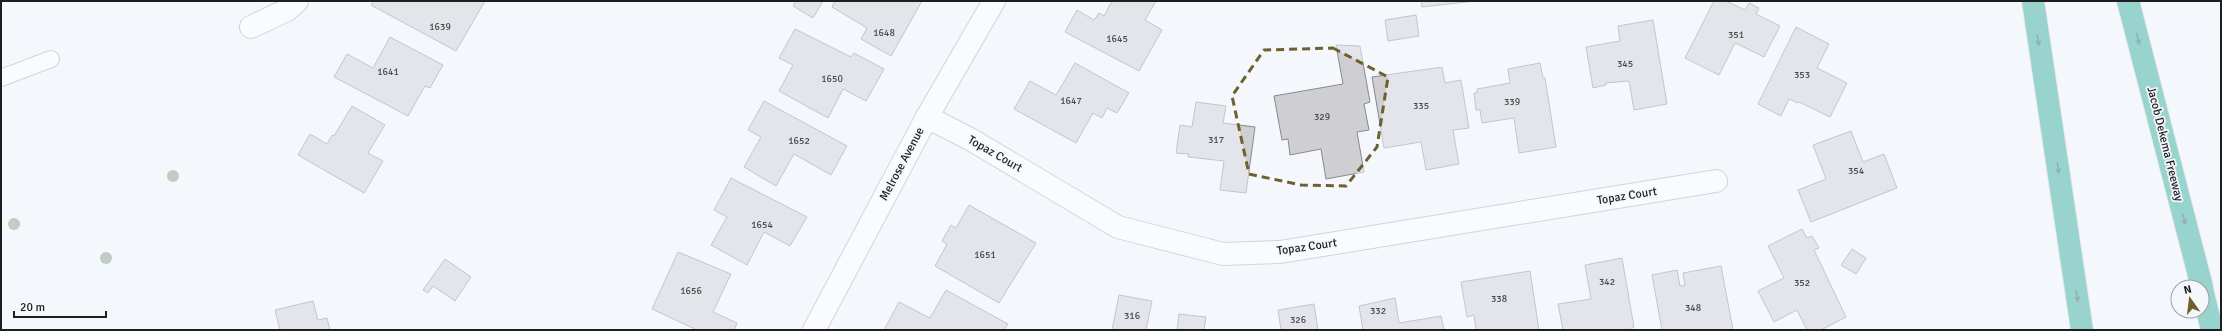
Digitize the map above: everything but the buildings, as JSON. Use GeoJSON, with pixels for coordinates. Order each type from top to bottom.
{"type":"FeatureCollection","features":[{"type":"Feature","properties":{"kind":"highway"},"geometry":{"type":"LineString","coordinates":[[2033,1],[2082,330]]}},
{"type":"Feature","properties":{"kind":"highway","name":"Jacob Dekema Freeway"},"geometry":{"type":"LineString","coordinates":[[2128,1],[2200,279]]}},
{"type":"Feature","properties":{"kind":"highway","name":"Jacob Dekema Freeway"},"geometry":{"type":"LineString","coordinates":[[2209,319],[2212,330]]}},
{"type":"Feature","properties":{"kind":"street"},"geometry":{"type":"LineString","coordinates":[[251,27],[287,10],[297,1]]}},
{"type":"Feature","properties":{"kind":"street","name":"Melrose Avenue"},"geometry":{"type":"LineString","coordinates":[[814,330],[926,116],[994,1]]}},
{"type":"Feature","properties":{"kind":"street","name":"Topaz Court"},"geometry":{"type":"LineString","coordinates":[[926,116],[970,139],[1118,227],[1223,254],[1280,252],[1716,181]]}},
{"type":"Feature","properties":{"kind":"lane"},"geometry":{"type":"LineString","coordinates":[[1,78],[51,59]]}},
{"type":"Feature","properties":{"kind":"highlighted area"},"geometry":{"type":"Polygon","coordinates":[[[1333,48],[1388,77],[1377,147],[1346,186],[1301,185],[1249,174],[1232,96],[1264,50],[1333,48]]]}}]}
